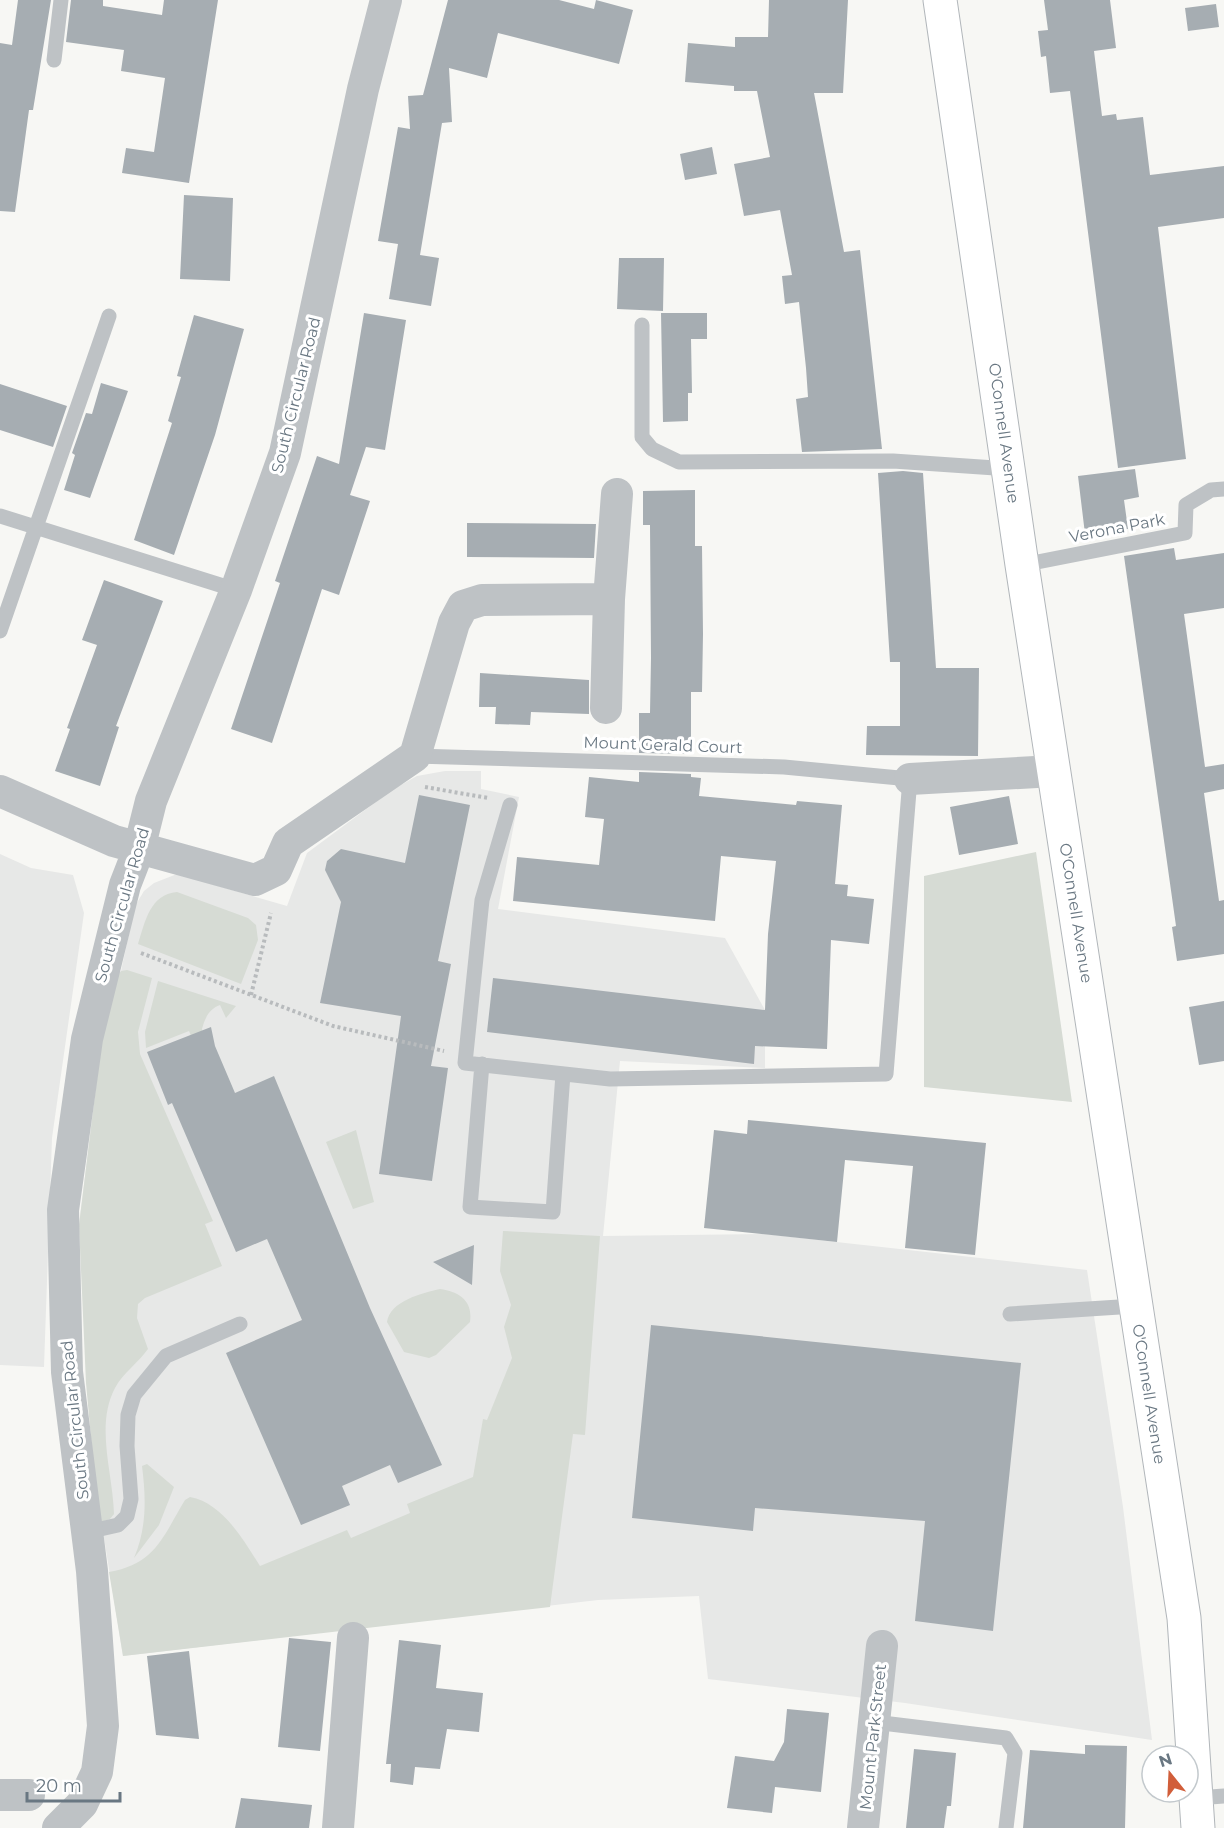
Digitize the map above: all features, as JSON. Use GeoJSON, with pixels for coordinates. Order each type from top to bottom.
{"type":"FeatureCollection","features":[{"type":"Feature","properties":{"kind":"main road","name":"O'Connell Avenue"},"geometry":{"type":"LineString","coordinates":[[940,0],[1010,469],[1022,565],[1184,1618],[1206,1807]]}},
{"type":"Feature","properties":{"kind":"street","name":"South Circular Road"},"geometry":{"type":"LineString","coordinates":[[58,1828],[82,1804],[97,1772],[103,1726],[87,1532],[67,1372],[63,1210],[89,1029],[125,885],[139,849],[151,801],[236,590],[285,453],[363,88],[386,0]]}},
{"type":"Feature","properties":{"kind":"street"},"geometry":{"type":"LineString","coordinates":[[606,708],[609,599],[617,494]]}},
{"type":"Feature","properties":{"kind":"street"},"geometry":{"type":"LineString","coordinates":[[0,791],[139,849],[255,880],[276,870],[288,843],[415,756],[454,623],[463,606],[482,600],[609,599]]}},
{"type":"Feature","properties":{"kind":"street"},"geometry":{"type":"LineString","coordinates":[[910,779],[1054,771]]}},
{"type":"Feature","properties":{"kind":"street"},"geometry":{"type":"LineString","coordinates":[[338,1828],[353,1638]]}},
{"type":"Feature","properties":{"kind":"street","name":"Mount Park Street"},"geometry":{"type":"LineString","coordinates":[[863,1828],[882,1646]]}},
{"type":"Feature","properties":{"kind":"lane"},"geometry":{"type":"LineString","coordinates":[[54,60],[61,0]]}},
{"type":"Feature","properties":{"kind":"lane"},"geometry":{"type":"LineString","coordinates":[[0,631],[109,316]]}},
{"type":"Feature","properties":{"kind":"lane"},"geometry":{"type":"LineString","coordinates":[[642,325],[642,437],[652,449],[679,462],[893,460],[1010,469]]}},
{"type":"Feature","properties":{"kind":"lane","name":"Verona Park"},"geometry":{"type":"LineString","coordinates":[[1022,565],[1185,532],[1186,505],[1211,490],[1224,489]]}},
{"type":"Feature","properties":{"kind":"lane"},"geometry":{"type":"LineString","coordinates":[[0,516],[236,590]]}},
{"type":"Feature","properties":{"kind":"lane","name":"Mount Gerald Court"},"geometry":{"type":"LineString","coordinates":[[415,756],[784,767],[910,779]]}},
{"type":"Feature","properties":{"kind":"lane"},"geometry":{"type":"LineString","coordinates":[[510,805],[482,900],[465,1063],[610,1080],[886,1074],[910,779]]}},
{"type":"Feature","properties":{"kind":"lane"},"geometry":{"type":"LineString","coordinates":[[482,1064],[470,1207],[553,1212],[563,1074]]}},
{"type":"Feature","properties":{"kind":"lane"},"geometry":{"type":"LineString","coordinates":[[1010,1314],[1135,1306]]}},
{"type":"Feature","properties":{"kind":"lane"},"geometry":{"type":"LineString","coordinates":[[87,1532],[118,1525],[127,1516],[131,1499],[127,1446],[128,1415],[134,1395],[166,1356],[240,1324]]}},
{"type":"Feature","properties":{"kind":"lane"},"geometry":{"type":"LineString","coordinates":[[874,1722],[1005,1737],[1015,1753],[1006,1828]]}},
{"type":"Feature","properties":{"kind":"path"},"geometry":{"type":"LineString","coordinates":[[380,780],[477,795],[510,805]]}},
{"type":"Feature","properties":{"kind":"path"},"geometry":{"type":"LineString","coordinates":[[251,995],[271,913]]}},
{"type":"Feature","properties":{"kind":"path"},"geometry":{"type":"LineString","coordinates":[[136,952],[333,1026],[466,1055]]}},
{"type":"Feature","properties":{"kind":"shaded area"},"geometry":{"type":"Polygon","coordinates":[[[445,771],[481,771],[481,789],[519,797],[498,909],[725,938],[765,1010],[765,1068],[620,1061],[603,1236],[765,1234],[1087,1270],[1123,1507],[1152,1740],[905,1703],[708,1679],[699,1596],[598,1600],[123,1656],[95,1482],[79,1225],[104,1022],[116,978],[121,971],[135,906],[144,891],[154,883],[177,874],[287,906],[307,853],[392,790],[417,776],[445,771]]]}},
{"type":"Feature","properties":{"kind":"shaded area"},"geometry":{"type":"Polygon","coordinates":[[[1036,852],[1072,1102],[924,1087],[924,876],[1036,852]]]}},
{"type":"Feature","properties":{"kind":"shaded area"},"geometry":{"type":"Polygon","coordinates":[[[0,854],[31,868],[73,875],[84,913],[52,1138],[44,1367],[0,1365],[0,854]]]}},
{"type":"Feature","properties":{"kind":"shaded area"},"geometry":{"type":"Polygon","coordinates":[[[177,892],[248,918],[256,925],[258,940],[241,984],[138,944],[146,918],[155,904],[160,898],[177,892]]]}},
{"type":"Feature","properties":{"kind":"shaded area"},"geometry":{"type":"Polygon","coordinates":[[[127,970],[152,978],[138,1032],[140,1054],[213,1221],[205,1224],[222,1266],[145,1298],[138,1304],[137,1318],[148,1349],[118,1383],[109,1403],[106,1434],[114,1514],[110,1519],[101,1522],[86,1383],[79,1225],[104,1022],[116,978],[121,971],[127,970]]]}},
{"type":"Feature","properties":{"kind":"shaded area"},"geometry":{"type":"Polygon","coordinates":[[[158,981],[236,1006],[226,1018],[220,1005],[210,1011],[202,1029],[214,1091],[189,1031],[146,1048],[145,1032],[158,981]]]}},
{"type":"Feature","properties":{"kind":"shaded area"},"geometry":{"type":"Polygon","coordinates":[[[356,1130],[374,1202],[353,1209],[326,1142],[356,1130]]]}},
{"type":"Feature","properties":{"kind":"shaded area"},"geometry":{"type":"Polygon","coordinates":[[[503,1231],[600,1236],[585,1435],[573,1434],[550,1607],[123,1656],[109,1572],[125,1568],[148,1555],[164,1536],[185,1500],[190,1497],[213,1507],[222,1515],[240,1535],[260,1566],[347,1530],[351,1538],[410,1513],[407,1504],[473,1477],[483,1419],[487,1420],[512,1358],[504,1327],[511,1305],[500,1271],[503,1231]]]}},
{"type":"Feature","properties":{"kind":"shaded area"},"geometry":{"type":"Polygon","coordinates":[[[440,1289],[454,1292],[464,1299],[469,1308],[470,1322],[436,1355],[429,1358],[404,1352],[387,1322],[389,1315],[400,1303],[440,1289]]]}},
{"type":"Feature","properties":{"kind":"shaded area"},"geometry":{"type":"Polygon","coordinates":[[[147,1464],[174,1487],[159,1525],[134,1558],[143,1524],[142,1466],[147,1464]]]}},
{"type":"Feature","properties":{"kind":"building"},"geometry":{"type":"Polygon","coordinates":[[[18,0],[51,0],[33,110],[29,110],[15,212],[0,211],[0,43],[12,45],[18,0]]]}},
{"type":"Feature","properties":{"kind":"building"},"geometry":{"type":"Polygon","coordinates":[[[71,0],[103,0],[103,6],[162,15],[164,0],[218,0],[189,183],[122,173],[126,148],[154,152],[165,78],[121,71],[124,50],[66,42],[71,0]]]}},
{"type":"Feature","properties":{"kind":"building"},"geometry":{"type":"Polygon","coordinates":[[[448,0],[559,0],[594,9],[596,0],[633,10],[619,64],[498,33],[487,78],[449,68],[452,122],[442,123],[420,255],[439,258],[431,306],[389,299],[398,244],[378,241],[398,127],[410,129],[408,96],[423,95],[448,0]]]}},
{"type":"Feature","properties":{"kind":"building"},"geometry":{"type":"Polygon","coordinates":[[[769,0],[848,0],[843,93],[814,93],[844,252],[860,250],[882,449],[802,452],[796,399],[808,397],[806,368],[799,302],[785,304],[782,276],[792,275],[780,210],[744,216],[734,164],[770,157],[757,91],[734,91],[734,86],[685,82],[688,43],[735,47],[735,37],[768,37],[769,0]]]}},
{"type":"Feature","properties":{"kind":"building"},"geometry":{"type":"Polygon","coordinates":[[[1044,0],[1110,0],[1116,48],[1094,51],[1102,116],[1116,114],[1117,120],[1143,117],[1150,175],[1224,166],[1224,218],[1158,227],[1186,459],[1118,468],[1070,91],[1050,93],[1046,56],[1041,57],[1038,31],[1048,30],[1044,0]]]}},
{"type":"Feature","properties":{"kind":"building"},"geometry":{"type":"Polygon","coordinates":[[[1216,4],[1219,27],[1188,31],[1185,8],[1216,4]]]}},
{"type":"Feature","properties":{"kind":"building"},"geometry":{"type":"Polygon","coordinates":[[[712,147],[717,174],[685,180],[680,154],[712,147]]]}},
{"type":"Feature","properties":{"kind":"building"},"geometry":{"type":"Polygon","coordinates":[[[184,195],[233,198],[230,281],[180,279],[184,195]]]}},
{"type":"Feature","properties":{"kind":"building"},"geometry":{"type":"Polygon","coordinates":[[[619,258],[664,258],[663,311],[617,309],[619,258]]]}},
{"type":"Feature","properties":{"kind":"building"},"geometry":{"type":"Polygon","coordinates":[[[364,313],[406,320],[385,450],[366,447],[350,495],[370,501],[339,595],[322,589],[272,743],[231,729],[280,583],[275,581],[317,456],[339,464],[364,313]]]}},
{"type":"Feature","properties":{"kind":"building"},"geometry":{"type":"Polygon","coordinates":[[[661,313],[707,313],[707,339],[691,339],[692,393],[688,393],[688,421],[663,422],[661,313]]]}},
{"type":"Feature","properties":{"kind":"building"},"geometry":{"type":"Polygon","coordinates":[[[194,315],[244,329],[215,435],[174,555],[134,540],[172,423],[168,421],[181,377],[177,376],[194,315]]]}},
{"type":"Feature","properties":{"kind":"building"},"geometry":{"type":"Polygon","coordinates":[[[101,383],[128,391],[90,498],[64,490],[75,455],[72,453],[86,413],[92,414],[101,383]]]}},
{"type":"Feature","properties":{"kind":"building"},"geometry":{"type":"Polygon","coordinates":[[[0,384],[67,406],[53,447],[0,430],[0,384]]]}},
{"type":"Feature","properties":{"kind":"building"},"geometry":{"type":"Polygon","coordinates":[[[1135,469],[1139,497],[1124,500],[1128,529],[1085,534],[1078,476],[1135,469]]]}},
{"type":"Feature","properties":{"kind":"building"},"geometry":{"type":"Polygon","coordinates":[[[903,471],[923,473],[936,668],[979,668],[978,756],[866,755],[867,726],[900,726],[900,662],[890,662],[878,473],[903,471]]]}},
{"type":"Feature","properties":{"kind":"building"},"geometry":{"type":"Polygon","coordinates":[[[695,490],[695,546],[702,546],[703,634],[702,692],[691,692],[691,754],[639,753],[639,713],[650,713],[651,658],[650,525],[643,525],[643,491],[695,490]]]}},
{"type":"Feature","properties":{"kind":"building"},"geometry":{"type":"Polygon","coordinates":[[[467,523],[596,524],[594,558],[467,557],[467,523]]]}},
{"type":"Feature","properties":{"kind":"building"},"geometry":{"type":"Polygon","coordinates":[[[1174,548],[1176,560],[1224,553],[1224,608],[1184,614],[1205,767],[1224,764],[1224,789],[1204,793],[1219,901],[1224,900],[1224,954],[1177,961],[1172,927],[1176,926],[1124,556],[1174,548]]]}},
{"type":"Feature","properties":{"kind":"building"},"geometry":{"type":"Polygon","coordinates":[[[104,580],[163,601],[116,726],[119,727],[100,786],[55,771],[70,729],[67,728],[97,645],[82,640],[104,580]]]}},
{"type":"Feature","properties":{"kind":"building"},"geometry":{"type":"Polygon","coordinates":[[[480,673],[589,680],[589,714],[531,712],[530,725],[495,724],[496,707],[479,707],[480,673]]]}},
{"type":"Feature","properties":{"kind":"building"},"geometry":{"type":"Polygon","coordinates":[[[639,772],[691,774],[691,777],[701,778],[699,796],[796,805],[797,801],[842,805],[835,884],[848,885],[847,896],[874,899],[869,944],[831,940],[827,1049],[755,1046],[754,1064],[487,1032],[493,978],[765,1010],[768,934],[776,861],[721,856],[715,921],[513,901],[517,857],[599,865],[604,819],[585,817],[589,777],[639,782],[639,772]]]}},
{"type":"Feature","properties":{"kind":"building"},"geometry":{"type":"Polygon","coordinates":[[[419,795],[470,805],[438,961],[451,964],[431,1066],[448,1068],[432,1181],[379,1174],[401,1016],[320,1003],[341,902],[325,870],[327,861],[341,849],[405,863],[419,795]]]}},
{"type":"Feature","properties":{"kind":"building"},"geometry":{"type":"Polygon","coordinates":[[[1009,796],[1018,844],[959,855],[950,807],[1009,796]]]}},
{"type":"Feature","properties":{"kind":"building"},"geometry":{"type":"Polygon","coordinates":[[[1224,1001],[1224,1061],[1199,1065],[1189,1007],[1224,1001]]]}},
{"type":"Feature","properties":{"kind":"building"},"geometry":{"type":"Polygon","coordinates":[[[211,1027],[215,1046],[235,1093],[274,1076],[370,1308],[442,1465],[398,1483],[390,1465],[342,1486],[350,1505],[301,1525],[226,1353],[302,1320],[267,1239],[236,1252],[172,1103],[168,1105],[147,1052],[211,1027]]]}},
{"type":"Feature","properties":{"kind":"building"},"geometry":{"type":"Polygon","coordinates":[[[748,1120],[986,1143],[975,1255],[905,1248],[913,1166],[845,1160],[837,1242],[704,1228],[714,1130],[747,1134],[748,1120]]]}},
{"type":"Feature","properties":{"kind":"building"},"geometry":{"type":"Polygon","coordinates":[[[474,1245],[472,1285],[433,1262],[474,1245]]]}},
{"type":"Feature","properties":{"kind":"building"},"geometry":{"type":"Polygon","coordinates":[[[651,1325],[1021,1363],[993,1631],[915,1621],[925,1521],[755,1508],[753,1531],[632,1518],[651,1325]]]}},
{"type":"Feature","properties":{"kind":"building"},"geometry":{"type":"Polygon","coordinates":[[[289,1638],[331,1642],[320,1751],[278,1747],[289,1638]]]}},
{"type":"Feature","properties":{"kind":"building"},"geometry":{"type":"Polygon","coordinates":[[[399,1640],[441,1645],[436,1688],[483,1693],[479,1732],[447,1729],[440,1769],[415,1767],[413,1785],[390,1782],[391,1764],[386,1764],[399,1640]]]}},
{"type":"Feature","properties":{"kind":"building"},"geometry":{"type":"Polygon","coordinates":[[[189,1651],[199,1739],[156,1735],[147,1656],[189,1651]]]}},
{"type":"Feature","properties":{"kind":"building"},"geometry":{"type":"Polygon","coordinates":[[[787,1709],[829,1713],[821,1792],[775,1787],[772,1813],[727,1808],[735,1756],[774,1761],[784,1742],[787,1709]]]}},
{"type":"Feature","properties":{"kind":"building"},"geometry":{"type":"Polygon","coordinates":[[[1085,1745],[1127,1746],[1125,1828],[1023,1828],[1030,1750],[1085,1754],[1085,1745]]]}},
{"type":"Feature","properties":{"kind":"building"},"geometry":{"type":"Polygon","coordinates":[[[914,1749],[956,1753],[951,1806],[947,1806],[944,1828],[906,1828],[914,1749]]]}},
{"type":"Feature","properties":{"kind":"building"},"geometry":{"type":"Polygon","coordinates":[[[241,1798],[312,1805],[309,1828],[235,1828],[241,1798]]]}}]}
